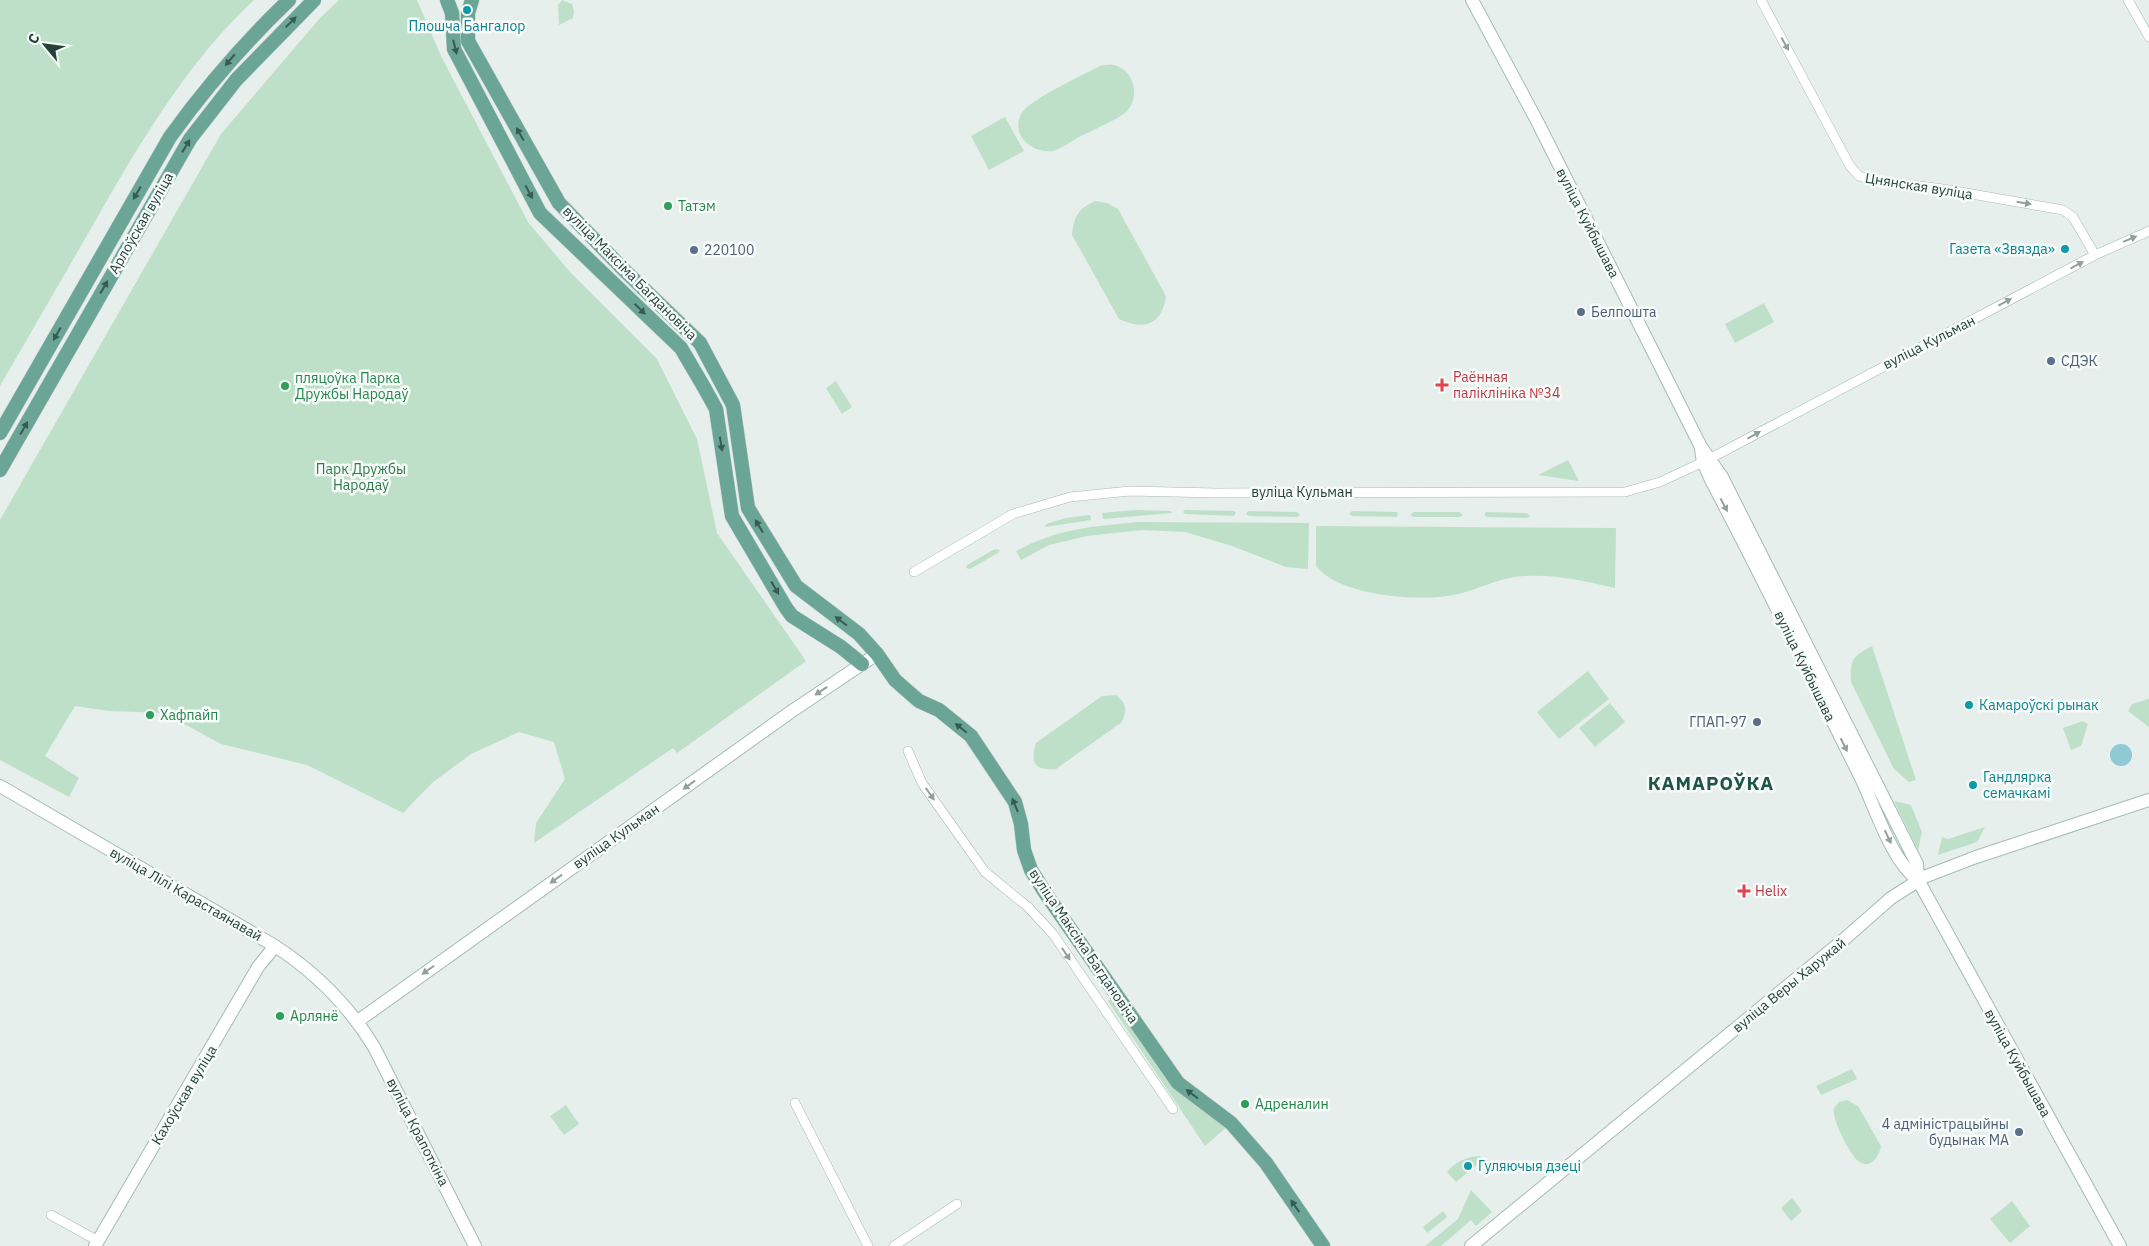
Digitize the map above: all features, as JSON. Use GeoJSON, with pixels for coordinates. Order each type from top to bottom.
{"type":"FeatureCollection","features":[{"type":"Feature","properties":{"kind":"main road","name":"Арлоўская вуліца"},"geometry":{"type":"LineString","coordinates":[[0,433],[170,137],[198,99],[240,49],[289,0]]}},
{"type":"Feature","properties":{"kind":"main road","name":"Арлоўская вуліца"},"geometry":{"type":"LineString","coordinates":[[0,470],[190,139],[236,80],[314,0]]}},
{"type":"Feature","properties":{"kind":"main road","name":"вуліца Максіма Багдановіча"},"geometry":{"type":"LineString","coordinates":[[447,0],[452,13],[454,49],[540,213],[681,348],[716,408],[732,516],[786,608],[792,616],[841,647],[862,664]]}},
{"type":"Feature","properties":{"kind":"main road","name":"вуліца Максіма Багдановіча"},"geometry":{"type":"LineString","coordinates":[[472,0],[468,12],[468,41],[559,203],[623,269],[700,342],[733,406],[748,508],[796,586],[859,634],[877,654],[895,680],[904,688],[920,701],[939,710],[971,736],[1015,802],[1022,824],[1024,850],[1031,870],[1046,894],[1178,1083],[1231,1123],[1266,1163],[1323,1246]]}},
{"type":"Feature","properties":{"kind":"main road","name":"вуліца Куйбышава"},"geometry":{"type":"LineString","coordinates":[[1472,0],[1538,121],[1707,460],[1722,477],[1917,864],[1918,880],[2120,1246]]}},
{"type":"Feature","properties":{"kind":"main road","name":"вуліца Кульман"},"geometry":{"type":"LineString","coordinates":[[358,1021],[792,711],[877,654]]}},
{"type":"Feature","properties":{"kind":"main road","name":"вуліца Лілі Карастаянавай"},"geometry":{"type":"LineString","coordinates":[[0,786],[275,946],[315,976],[358,1021]]}},
{"type":"Feature","properties":{"kind":"main road","name":"вуліца Веры Харужай"},"geometry":{"type":"LineString","coordinates":[[1472,1246],[1841,942],[1891,898],[1918,880],[1981,855],[2149,800]]}},
{"type":"Feature","properties":{"kind":"main road","name":"Кахоўская вуліца"},"geometry":{"type":"LineString","coordinates":[[100,1244],[258,967],[275,946]]}},
{"type":"Feature","properties":{"kind":"main road","name":"вуліца Крапоткіна"},"geometry":{"type":"LineString","coordinates":[[358,1021],[374,1046],[475,1246]]}},
{"type":"Feature","properties":{"kind":"street","name":"Цнянская вуліца"},"geometry":{"type":"LineString","coordinates":[[1761,0],[1850,166],[1859,176],[1872,180],[1943,189],[2064,210],[2072,217],[2095,255]]}},
{"type":"Feature","properties":{"kind":"street"},"geometry":{"type":"LineString","coordinates":[[2128,0],[2149,37]]}},
{"type":"Feature","properties":{"kind":"street","name":"вуліца Кульман"},"geometry":{"type":"LineString","coordinates":[[914,572],[1013,514],[1070,497],[1130,491],[1216,493],[1625,492],[1660,482],[1707,460],[2095,255],[2149,231]]}},
{"type":"Feature","properties":{"kind":"street","name":"вуліца Максіма Багдановіча"},"geometry":{"type":"LineString","coordinates":[[908,751],[922,783],[984,872],[1028,907],[1043,922],[1173,1109]]}},
{"type":"Feature","properties":{"kind":"street"},"geometry":{"type":"LineString","coordinates":[[795,1103],[868,1246]]}},
{"type":"Feature","properties":{"kind":"street"},"geometry":{"type":"LineString","coordinates":[[894,1246],[958,1204]]}},
{"type":"Feature","properties":{"kind":"street"},"geometry":{"type":"LineString","coordinates":[[51,1215],[100,1244]]}},
{"type":"Feature","properties":{"kind":"green space"},"geometry":{"type":"Polygon","coordinates":[[[0,0],[254,0],[207,50],[165,106],[128,165],[0,386],[0,0]]]}},
{"type":"Feature","properties":{"kind":"green space","name":"Парк Дружбы Народаў"},"geometry":{"type":"Polygon","coordinates":[[[339,0],[417,0],[441,56],[528,222],[570,272],[657,359],[697,439],[717,533],[806,661],[677,753],[673,748],[534,843],[536,823],[565,779],[554,742],[519,732],[471,754],[432,783],[403,813],[307,765],[221,744],[164,713],[109,711],[75,706],[45,756],[79,778],[69,797],[0,760],[0,520],[221,134],[320,18],[339,0]]]}},
{"type":"Feature","properties":{"kind":"green space"},"geometry":{"type":"Polygon","coordinates":[[[562,0],[572,4],[574,11],[573,18],[559,25],[558,5],[562,0]]]}},
{"type":"Feature","properties":{"kind":"green space"},"geometry":{"type":"Polygon","coordinates":[[[1102,65],[1112,65],[1123,69],[1132,80],[1134,86],[1133,99],[1127,111],[1053,151],[1038,150],[1025,142],[1021,136],[1018,122],[1026,108],[1045,95],[1102,65]]]}},
{"type":"Feature","properties":{"kind":"green space"},"geometry":{"type":"Polygon","coordinates":[[[1005,117],[1024,151],[989,170],[971,136],[1005,117]]]}},
{"type":"Feature","properties":{"kind":"green space"},"geometry":{"type":"Polygon","coordinates":[[[1095,201],[1107,203],[1118,209],[1166,296],[1160,314],[1150,323],[1136,325],[1119,319],[1072,235],[1078,214],[1095,201]]]}},
{"type":"Feature","properties":{"kind":"green space"},"geometry":{"type":"Polygon","coordinates":[[[1764,303],[1774,322],[1735,343],[1725,324],[1764,303]]]}},
{"type":"Feature","properties":{"kind":"green space"},"geometry":{"type":"Polygon","coordinates":[[[836,381],[852,407],[842,414],[826,388],[836,381]]]}},
{"type":"Feature","properties":{"kind":"green space"},"geometry":{"type":"Polygon","coordinates":[[[1568,460],[1579,481],[1538,475],[1568,460]]]}},
{"type":"Feature","properties":{"kind":"green space"},"geometry":{"type":"Polygon","coordinates":[[[1135,510],[1171,511],[1172,513],[1103,519],[1102,513],[1135,510]]]}},
{"type":"Feature","properties":{"kind":"green space"},"geometry":{"type":"Polygon","coordinates":[[[1185,510],[1234,511],[1236,513],[1234,516],[1185,514],[1183,512],[1185,510]]]}},
{"type":"Feature","properties":{"kind":"green space"},"geometry":{"type":"Polygon","coordinates":[[[1248,511],[1297,512],[1300,515],[1297,517],[1249,516],[1246,514],[1248,511]]]}},
{"type":"Feature","properties":{"kind":"green space"},"geometry":{"type":"Polygon","coordinates":[[[1352,511],[1397,512],[1398,514],[1397,517],[1352,516],[1349,514],[1352,511]]]}},
{"type":"Feature","properties":{"kind":"green space"},"geometry":{"type":"Polygon","coordinates":[[[1414,512],[1459,512],[1463,515],[1460,517],[1414,517],[1410,515],[1414,512]]]}},
{"type":"Feature","properties":{"kind":"green space"},"geometry":{"type":"Polygon","coordinates":[[[1486,512],[1527,513],[1530,516],[1527,518],[1487,517],[1484,515],[1486,512]]]}},
{"type":"Feature","properties":{"kind":"green space"},"geometry":{"type":"Polygon","coordinates":[[[1090,515],[1091,520],[1045,527],[1046,524],[1066,518],[1090,515]]]}},
{"type":"Feature","properties":{"kind":"green space"},"geometry":{"type":"Polygon","coordinates":[[[1138,522],[1309,523],[1308,569],[1286,567],[1232,546],[1185,532],[1142,530],[1087,536],[1049,545],[1021,560],[1016,551],[1061,533],[1089,527],[1138,522]]]}},
{"type":"Feature","properties":{"kind":"green space"},"geometry":{"type":"Polygon","coordinates":[[[1316,526],[1616,528],[1615,588],[1570,579],[1524,576],[1513,577],[1447,596],[1415,598],[1377,594],[1341,584],[1327,576],[1316,566],[1316,526]]]}},
{"type":"Feature","properties":{"kind":"green space"},"geometry":{"type":"Polygon","coordinates":[[[995,549],[1000,550],[970,569],[966,568],[967,565],[995,549]]]}},
{"type":"Feature","properties":{"kind":"green space"},"geometry":{"type":"Polygon","coordinates":[[[1872,646],[1916,780],[1909,782],[1894,769],[1851,682],[1851,668],[1856,656],[1872,646]]]}},
{"type":"Feature","properties":{"kind":"green space"},"geometry":{"type":"Polygon","coordinates":[[[1588,671],[1609,699],[1559,739],[1537,712],[1588,671]]]}},
{"type":"Feature","properties":{"kind":"green space"},"geometry":{"type":"Polygon","coordinates":[[[1116,695],[1125,707],[1122,722],[1056,769],[1038,767],[1034,760],[1036,743],[1102,696],[1116,695]]]}},
{"type":"Feature","properties":{"kind":"green space"},"geometry":{"type":"Polygon","coordinates":[[[2149,699],[2149,727],[2128,711],[2132,704],[2149,699]]]}},
{"type":"Feature","properties":{"kind":"green space"},"geometry":{"type":"Polygon","coordinates":[[[1610,703],[1625,722],[1595,747],[1579,728],[1610,703]]]}},
{"type":"Feature","properties":{"kind":"green space"},"geometry":{"type":"Polygon","coordinates":[[[2083,721],[2088,724],[2081,746],[2071,750],[2063,728],[2083,721]]]}},
{"type":"Feature","properties":{"kind":"green space"},"geometry":{"type":"Polygon","coordinates":[[[1894,801],[1911,805],[1922,832],[1918,850],[1894,801]]]}},
{"type":"Feature","properties":{"kind":"green space"},"geometry":{"type":"Polygon","coordinates":[[[1985,827],[1977,842],[1938,855],[1942,837],[1948,839],[1985,827]]]}},
{"type":"Feature","properties":{"kind":"green space"},"geometry":{"type":"Polygon","coordinates":[[[1111,999],[1173,1088],[1228,1126],[1205,1146],[1108,1001],[1111,999]]]}},
{"type":"Feature","properties":{"kind":"green space"},"geometry":{"type":"Polygon","coordinates":[[[1852,1069],[1857,1079],[1821,1095],[1816,1086],[1852,1069]]]}},
{"type":"Feature","properties":{"kind":"green space"},"geometry":{"type":"Polygon","coordinates":[[[1847,1100],[1858,1106],[1881,1146],[1876,1159],[1869,1164],[1861,1163],[1857,1160],[1845,1143],[1835,1119],[1834,1108],[1839,1102],[1847,1100]]]}},
{"type":"Feature","properties":{"kind":"green space"},"geometry":{"type":"Polygon","coordinates":[[[566,1105],[579,1124],[564,1135],[550,1116],[566,1105]]]}},
{"type":"Feature","properties":{"kind":"green space"},"geometry":{"type":"Polygon","coordinates":[[[1480,1156],[1484,1159],[1456,1182],[1447,1172],[1462,1160],[1480,1156]]]}},
{"type":"Feature","properties":{"kind":"green space"},"geometry":{"type":"Polygon","coordinates":[[[1471,1190],[1492,1212],[1476,1226],[1471,1220],[1441,1246],[1425,1246],[1458,1219],[1471,1190]]]}},
{"type":"Feature","properties":{"kind":"green space"},"geometry":{"type":"Polygon","coordinates":[[[1792,1198],[1802,1211],[1791,1221],[1781,1208],[1792,1198]]]}},
{"type":"Feature","properties":{"kind":"green space"},"geometry":{"type":"Polygon","coordinates":[[[2012,1201],[2030,1226],[2010,1243],[1990,1219],[2012,1201]]]}},
{"type":"Feature","properties":{"kind":"green space"},"geometry":{"type":"Polygon","coordinates":[[[1443,1211],[1447,1217],[1427,1233],[1423,1227],[1443,1211]]]}},
{"type":"Feature","properties":{"kind":"water"},"geometry":{"type":"Polygon","coordinates":[[[2121,744],[2129,747],[2132,755],[2129,763],[2121,766],[2113,763],[2110,755],[2113,747],[2121,744]]]}},
{"type":"Feature","properties":{"kind":"place","name":"Плошча Бангалор"},"geometry":{"type":"Point","coordinates":[467,10]}},
{"type":"Feature","properties":{"kind":"place","name":"Татэм"},"geometry":{"type":"Point","coordinates":[668,206]}},
{"type":"Feature","properties":{"kind":"place","name":"Газета «Звязда»"},"geometry":{"type":"Point","coordinates":[2065,249]}},
{"type":"Feature","properties":{"kind":"place","name":"220100"},"geometry":{"type":"Point","coordinates":[694,250]}},
{"type":"Feature","properties":{"kind":"place","name":"Белпошта"},"geometry":{"type":"Point","coordinates":[1581,312]}},
{"type":"Feature","properties":{"kind":"place","name":"СДЭК"},"geometry":{"type":"Point","coordinates":[2051,361]}},
{"type":"Feature","properties":{"kind":"place","name":"Раённая паліклініка №34"},"geometry":{"type":"Point","coordinates":[1442,385]}},
{"type":"Feature","properties":{"kind":"place","name":"пляцоўка Парка Дружбы Народаў"},"geometry":{"type":"Point","coordinates":[285,386]}},
{"type":"Feature","properties":{"kind":"place","name":"Камароўскі рынак"},"geometry":{"type":"Point","coordinates":[1969,705]}},
{"type":"Feature","properties":{"kind":"place","name":"Хафпайп"},"geometry":{"type":"Point","coordinates":[150,715]}},
{"type":"Feature","properties":{"kind":"place","name":"ГПАП-97"},"geometry":{"type":"Point","coordinates":[1757,722]}},
{"type":"Feature","properties":{"kind":"place","name":"Гандлярка семачкамі"},"geometry":{"type":"Point","coordinates":[1973,785]}},
{"type":"Feature","properties":{"kind":"place","name":"Helix"},"geometry":{"type":"Point","coordinates":[1744,891]}},
{"type":"Feature","properties":{"kind":"place","name":"Арлянё"},"geometry":{"type":"Point","coordinates":[280,1016]}},
{"type":"Feature","properties":{"kind":"place","name":"Адреналин"},"geometry":{"type":"Point","coordinates":[1245,1104]}},
{"type":"Feature","properties":{"kind":"place","name":"4 адміністрацыйны будынак МА"},"geometry":{"type":"Point","coordinates":[2019,1132]}},
{"type":"Feature","properties":{"kind":"place","name":"Гуляючыя дзеці"},"geometry":{"type":"Point","coordinates":[1468,1166]}},
{"type":"Feature","properties":{"kind":"district","name":"КАМАРОЎКА"},"geometry":{"type":"Point","coordinates":[1711,783]}}]}
